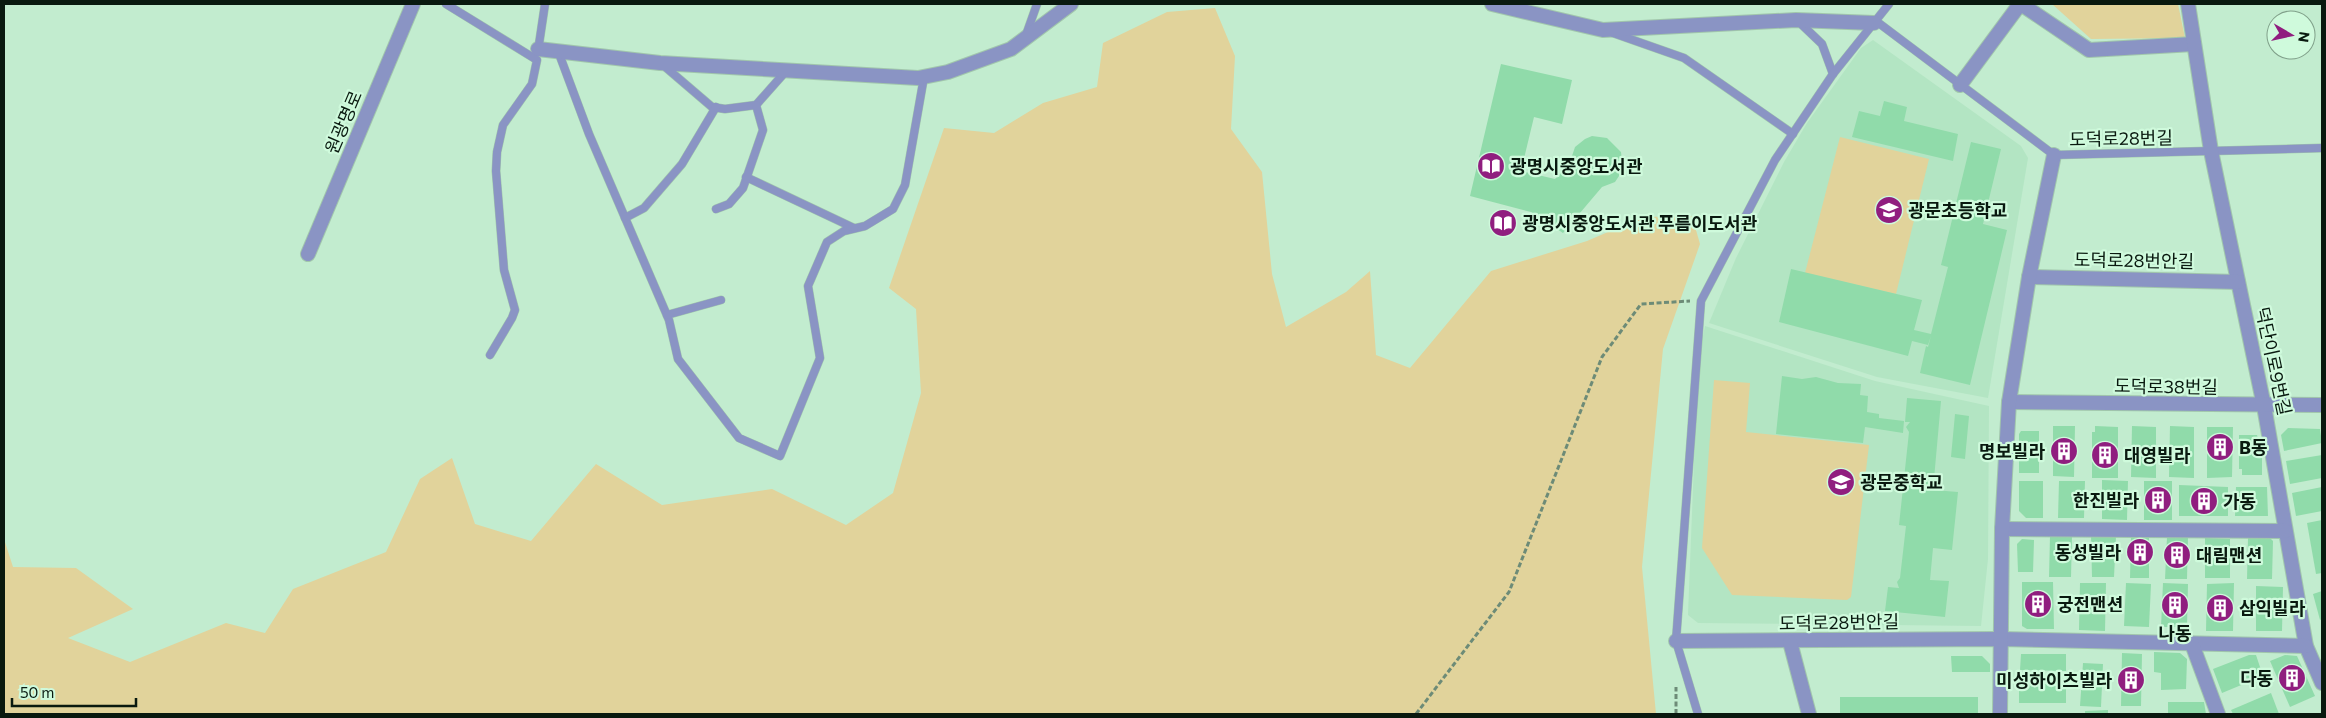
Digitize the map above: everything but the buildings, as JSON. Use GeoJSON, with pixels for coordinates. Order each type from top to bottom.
{"type":"FeatureCollection","features":[{"type":"Feature","properties":{"kind":"street","name":"원광명로"},"geometry":{"type":"LineString","coordinates":[[308,254],[414,4]]}},
{"type":"Feature","properties":{"kind":"street"},"geometry":{"type":"LineString","coordinates":[[538,55],[558,51],[660,63],[924,77],[948,72],[1012,49],[1071,4]]}},
{"type":"Feature","properties":{"kind":"street"},"geometry":{"type":"LineString","coordinates":[[1492,4],[1603,30],[1796,20],[1875,22]]}},
{"type":"Feature","properties":{"kind":"street"},"geometry":{"type":"LineString","coordinates":[[1960,85],[2021,4],[2089,50],[2194,44]]}},
{"type":"Feature","properties":{"kind":"street","name":"덕단이로9번길"},"geometry":{"type":"LineString","coordinates":[[2188,4],[2211,151],[2264,406],[2306,646],[2322,683]]}},
{"type":"Feature","properties":{"kind":"street"},"geometry":{"type":"LineString","coordinates":[[2000,714],[2002,529],[2009,402],[2029,276],[2054,154]]}},
{"type":"Feature","properties":{"kind":"street","name":"도덕로28번안길"},"geometry":{"type":"LineString","coordinates":[[2029,276],[2238,282]]}},
{"type":"Feature","properties":{"kind":"street","name":"도덕로38번길"},"geometry":{"type":"LineString","coordinates":[[2009,402],[2264,406],[2322,405]]}},
{"type":"Feature","properties":{"kind":"street"},"geometry":{"type":"LineString","coordinates":[[2002,529],[2285,531]]}},
{"type":"Feature","properties":{"kind":"street","name":"도덕로28번안길"},"geometry":{"type":"LineString","coordinates":[[1676,641],[1790,642],[2001,639],[2306,646]]}},
{"type":"Feature","properties":{"kind":"street"},"geometry":{"type":"LineString","coordinates":[[1790,642],[1809,714]]}},
{"type":"Feature","properties":{"kind":"street"},"geometry":{"type":"LineString","coordinates":[[2192,644],[2218,714]]}},
{"type":"Feature","properties":{"kind":"lane"},"geometry":{"type":"LineString","coordinates":[[446,4],[538,55]]}},
{"type":"Feature","properties":{"kind":"lane"},"geometry":{"type":"LineString","coordinates":[[490,355],[515,310],[504,270],[496,171],[497,152],[504,125],[532,84],[545,4]]}},
{"type":"Feature","properties":{"kind":"lane"},"geometry":{"type":"LineString","coordinates":[[1024,40],[1038,4]]}},
{"type":"Feature","properties":{"kind":"lane"},"geometry":{"type":"LineString","coordinates":[[1698,714],[1676,641],[1701,301],[1775,160],[1834,74],[1889,4]]}},
{"type":"Feature","properties":{"kind":"lane"},"geometry":{"type":"LineString","coordinates":[[1796,20],[1822,44],[1834,74]]}},
{"type":"Feature","properties":{"kind":"lane","name":"도덕로28번길"},"geometry":{"type":"LineString","coordinates":[[1875,22],[2054,154],[2322,148]]}},
{"type":"Feature","properties":{"kind":"lane"},"geometry":{"type":"LineString","coordinates":[[1603,30],[1684,58],[1793,134]]}},
{"type":"Feature","properties":{"kind":"lane"},"geometry":{"type":"LineString","coordinates":[[558,51],[589,134],[666,315],[678,359],[739,438],[780,456],[820,358],[808,286],[827,242],[844,231],[865,226],[893,209],[905,185],[924,77]]}},
{"type":"Feature","properties":{"kind":"lane"},"geometry":{"type":"LineString","coordinates":[[660,63],[712,107],[725,109],[756,105],[787,70]]}},
{"type":"Feature","properties":{"kind":"lane"},"geometry":{"type":"LineString","coordinates":[[716,209],[729,204],[743,188],[763,130],[756,105]]}},
{"type":"Feature","properties":{"kind":"lane"},"geometry":{"type":"LineString","coordinates":[[625,218],[644,208],[682,164],[716,107]]}},
{"type":"Feature","properties":{"kind":"lane"},"geometry":{"type":"LineString","coordinates":[[746,177],[854,228]]}},
{"type":"Feature","properties":{"kind":"lane"},"geometry":{"type":"LineString","coordinates":[[666,315],[721,300]]}},
{"type":"Feature","properties":{"kind":"path"},"geometry":{"type":"LineString","coordinates":[[1416,714],[1509,592],[1602,357],[1640,304],[1701,301]]}},
{"type":"Feature","properties":{"kind":"shaded area"},"geometry":{"type":"Polygon","coordinates":[[[2052,4],[2178,4],[2185,38],[2091,39],[2052,4]]]}},
{"type":"Feature","properties":{"kind":"shaded area"},"geometry":{"type":"Polygon","coordinates":[[[1215,8],[1235,56],[1231,129],[1262,172],[1272,274],[1286,327],[1346,292],[1370,271],[1376,355],[1410,368],[1491,271],[1587,241],[1643,217],[1692,216],[1700,244],[1663,349],[1642,567],[1656,714],[4,714],[4,539],[13,567],[76,568],[133,609],[68,638],[130,662],[226,623],[265,633],[293,589],[386,552],[420,479],[452,458],[475,524],[531,541],[596,464],[662,505],[772,489],[846,525],[893,493],[921,393],[916,309],[889,288],[944,128],[994,133],[1043,103],[1097,87],[1103,43],[1167,12],[1215,8]]]}},
{"type":"Feature","properties":{"kind":"shaded area","name":"광문초등학교"},"geometry":{"type":"Polygon","coordinates":[[[1873,40],[2021,146],[2028,158],[1988,398],[1877,377],[1709,323],[1736,258],[1784,162],[1807,123],[1861,48],[1873,40]]]}},
{"type":"Feature","properties":{"kind":"shaded area"},"geometry":{"type":"Polygon","coordinates":[[[1840,137],[1929,159],[1896,294],[1805,273],[1840,137]]]}},
{"type":"Feature","properties":{"kind":"shaded area","name":"광문중학교"},"geometry":{"type":"Polygon","coordinates":[[[1705,326],[1875,381],[1989,406],[1988,559],[1981,626],[1698,623],[1688,615],[1698,360],[1705,326]]]}},
{"type":"Feature","properties":{"kind":"shaded area"},"geometry":{"type":"Polygon","coordinates":[[[1714,380],[1750,383],[1746,432],[1869,445],[1851,597],[1847,600],[1732,595],[1702,548],[1714,380]]]}},
{"type":"Feature","properties":{"kind":"place","name":"광명시중앙도서관"},"geometry":{"type":"Point","coordinates":[1491,166]}},
{"type":"Feature","properties":{"kind":"place","name":"광문초등학교"},"geometry":{"type":"Point","coordinates":[1889,210]}},
{"type":"Feature","properties":{"kind":"place","name":"광명시중앙도서관 푸름이도서관"},"geometry":{"type":"Point","coordinates":[1503,223]}},
{"type":"Feature","properties":{"kind":"place","name":"B동"},"geometry":{"type":"Point","coordinates":[2220,447]}},
{"type":"Feature","properties":{"kind":"place","name":"명보빌라"},"geometry":{"type":"Point","coordinates":[2064,451]}},
{"type":"Feature","properties":{"kind":"place","name":"대영빌라"},"geometry":{"type":"Point","coordinates":[2105,455]}},
{"type":"Feature","properties":{"kind":"place","name":"광문중학교"},"geometry":{"type":"Point","coordinates":[1841,482]}},
{"type":"Feature","properties":{"kind":"place","name":"한진빌라"},"geometry":{"type":"Point","coordinates":[2158,500]}},
{"type":"Feature","properties":{"kind":"place","name":"가동"},"geometry":{"type":"Point","coordinates":[2204,501]}},
{"type":"Feature","properties":{"kind":"place","name":"동성빌라"},"geometry":{"type":"Point","coordinates":[2140,552]}},
{"type":"Feature","properties":{"kind":"place","name":"대림맨션"},"geometry":{"type":"Point","coordinates":[2177,555]}},
{"type":"Feature","properties":{"kind":"place","name":"궁전맨션"},"geometry":{"type":"Point","coordinates":[2038,604]}},
{"type":"Feature","properties":{"kind":"place","name":"나동"},"geometry":{"type":"Point","coordinates":[2175,605]}},
{"type":"Feature","properties":{"kind":"place","name":"삼익빌라"},"geometry":{"type":"Point","coordinates":[2220,608]}},
{"type":"Feature","properties":{"kind":"place","name":"다동"},"geometry":{"type":"Point","coordinates":[2292,678]}},
{"type":"Feature","properties":{"kind":"place","name":"미성하이츠빌라"},"geometry":{"type":"Point","coordinates":[2131,680]}}]}
